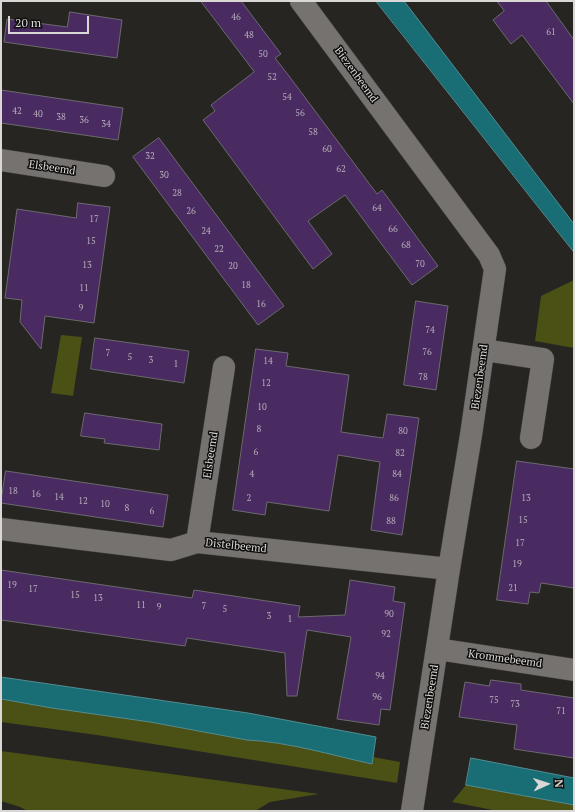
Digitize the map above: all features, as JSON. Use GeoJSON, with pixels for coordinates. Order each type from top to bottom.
{"type":"FeatureCollection","features":[{"type":"Feature","properties":{"kind":"street","name":"Biezenbeemd"},"geometry":{"type":"LineString","coordinates":[[301,1],[489,256],[495,269],[484,350],[412,811]]}},
{"type":"Feature","properties":{"kind":"street","name":"Elsbeemd"},"geometry":{"type":"LineString","coordinates":[[1,160],[104,176]]}},
{"type":"Feature","properties":{"kind":"street"},"geometry":{"type":"LineString","coordinates":[[484,350],[543,359],[531,438]]}},
{"type":"Feature","properties":{"kind":"street","name":"Elsbeemd"},"geometry":{"type":"LineString","coordinates":[[197,542],[224,368]]}},
{"type":"Feature","properties":{"kind":"street","name":"Distelbeemd"},"geometry":{"type":"LineString","coordinates":[[1,529],[171,550],[197,542],[449,569]]}},
{"type":"Feature","properties":{"kind":"street","name":"Krommebeemd"},"geometry":{"type":"LineString","coordinates":[[437,649],[574,670]]}},
{"type":"Feature","properties":{"kind":"green space"},"geometry":{"type":"Polygon","coordinates":[[[574,280],[574,348],[535,341],[541,296],[574,280]]]}},
{"type":"Feature","properties":{"kind":"green space"},"geometry":{"type":"Polygon","coordinates":[[[61,335],[82,337],[73,396],[51,393],[61,335]]]}},
{"type":"Feature","properties":{"kind":"green space"},"geometry":{"type":"Polygon","coordinates":[[[1,699],[150,722],[247,740],[278,743],[372,764],[373,757],[400,762],[397,783],[97,735],[1,722],[1,699]]]}},
{"type":"Feature","properties":{"kind":"green space"},"geometry":{"type":"Polygon","coordinates":[[[1,751],[319,794],[270,802],[255,811],[28,811],[1,801],[1,751]]]}},
{"type":"Feature","properties":{"kind":"green space"},"geometry":{"type":"Polygon","coordinates":[[[466,785],[574,805],[574,811],[498,811],[452,802],[466,785]]]}},
{"type":"Feature","properties":{"kind":"water"},"geometry":{"type":"Polygon","coordinates":[[[376,1],[404,1],[574,224],[574,252],[376,1]]]}},
{"type":"Feature","properties":{"kind":"water"},"geometry":{"type":"Polygon","coordinates":[[[1,677],[248,713],[376,737],[372,764],[278,743],[247,740],[150,722],[1,699],[1,677]]]}},
{"type":"Feature","properties":{"kind":"water"},"geometry":{"type":"Polygon","coordinates":[[[471,758],[574,778],[574,805],[466,785],[471,758]]]}},
{"type":"Feature","properties":{"kind":"building"},"geometry":{"type":"Polygon","coordinates":[[[201,1],[241,1],[281,54],[275,58],[377,194],[382,190],[438,266],[412,285],[345,195],[308,221],[332,254],[313,269],[203,120],[215,111],[211,105],[254,72],[201,1]]]}},
{"type":"Feature","properties":{"kind":"building"},"geometry":{"type":"Polygon","coordinates":[[[497,1],[546,1],[574,40],[574,104],[522,35],[511,44],[493,20],[504,11],[497,1]]]}},
{"type":"Feature","properties":{"kind":"building"},"geometry":{"type":"Polygon","coordinates":[[[70,12],[122,20],[117,58],[4,42],[7,19],[67,27],[70,12]]]}},
{"type":"Feature","properties":{"kind":"building"},"geometry":{"type":"Polygon","coordinates":[[[1,90],[123,108],[118,140],[1,123],[1,90]]]}},
{"type":"Feature","properties":{"kind":"building"},"geometry":{"type":"Polygon","coordinates":[[[159,138],[284,306],[258,325],[133,157],[159,138]]]}},
{"type":"Feature","properties":{"kind":"building"},"geometry":{"type":"Polygon","coordinates":[[[78,203],[110,207],[94,323],[45,316],[41,349],[20,322],[22,300],[5,298],[17,209],[76,218],[78,203]]]}},
{"type":"Feature","properties":{"kind":"building"},"geometry":{"type":"Polygon","coordinates":[[[416,301],[448,306],[436,390],[404,385],[416,301]]]}},
{"type":"Feature","properties":{"kind":"building"},"geometry":{"type":"Polygon","coordinates":[[[95,338],[189,351],[184,383],[91,369],[95,338]]]}},
{"type":"Feature","properties":{"kind":"building"},"geometry":{"type":"Polygon","coordinates":[[[256,349],[288,353],[286,366],[349,375],[341,432],[383,438],[387,414],[419,418],[402,535],[371,530],[380,462],[338,455],[329,511],[267,502],[265,515],[233,510],[256,349]]]}},
{"type":"Feature","properties":{"kind":"building"},"geometry":{"type":"Polygon","coordinates":[[[85,413],[162,424],[159,450],[104,443],[105,439],[81,436],[85,413]]]}},
{"type":"Feature","properties":{"kind":"building"},"geometry":{"type":"Polygon","coordinates":[[[517,461],[574,469],[574,588],[541,583],[539,593],[530,592],[528,604],[497,600],[517,461]]]}},
{"type":"Feature","properties":{"kind":"building"},"geometry":{"type":"Polygon","coordinates":[[[6,471],[168,495],[163,527],[1,503],[6,471]]]}},
{"type":"Feature","properties":{"kind":"building"},"geometry":{"type":"Polygon","coordinates":[[[1,570],[192,598],[194,590],[300,606],[298,617],[345,615],[350,580],[395,587],[393,601],[405,603],[390,710],[381,709],[379,725],[337,719],[351,637],[307,630],[297,696],[287,696],[285,653],[187,638],[185,646],[1,620],[1,570]]]}},
{"type":"Feature","properties":{"kind":"building"},"geometry":{"type":"Polygon","coordinates":[[[491,680],[521,684],[521,690],[574,698],[574,758],[514,749],[517,725],[459,717],[465,682],[489,686],[491,680]]]}}]}
